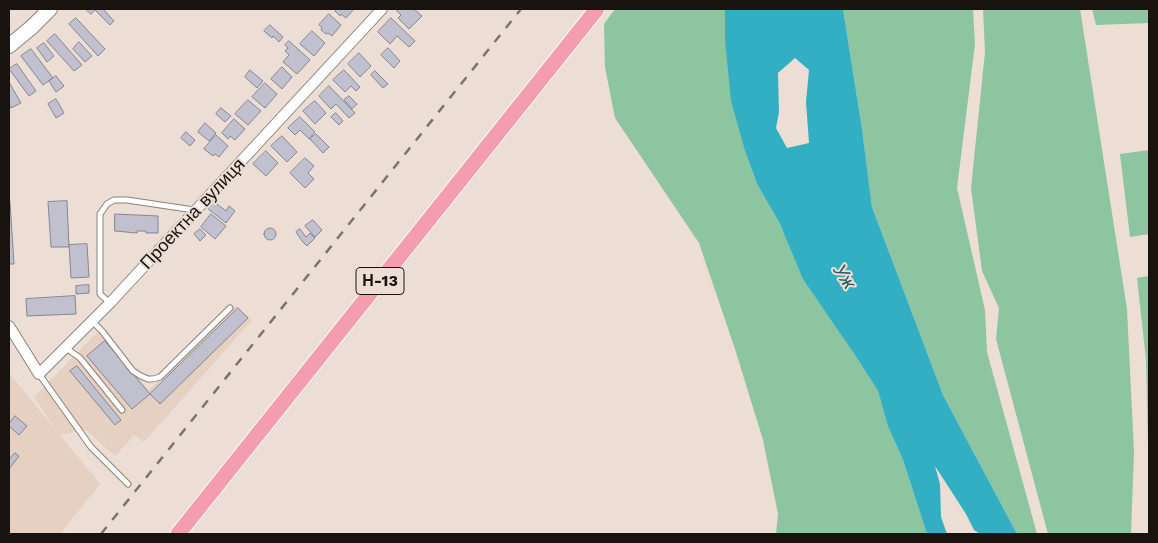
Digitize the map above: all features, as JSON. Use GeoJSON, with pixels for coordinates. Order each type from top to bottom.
{"type":"FeatureCollection","features":[{"type":"Feature","properties":{"kind":"main road"},"geometry":{"type":"LineString","coordinates":[[9,46],[50,9]]}},
{"type":"Feature","properties":{"kind":"main road","name":"Н-13"},"geometry":{"type":"LineString","coordinates":[[178,534],[597,9]]}},
{"type":"Feature","properties":{"kind":"street","name":"Проектна вулиця"},"geometry":{"type":"LineString","coordinates":[[39,374],[110,303],[382,9]]}},
{"type":"Feature","properties":{"kind":"street"},"geometry":{"type":"LineString","coordinates":[[9,326],[39,374]]}},
{"type":"Feature","properties":{"kind":"lane"},"geometry":{"type":"LineString","coordinates":[[110,303],[100,294],[100,214],[107,204],[114,200],[127,200],[195,210]]}},
{"type":"Feature","properties":{"kind":"lane"},"geometry":{"type":"LineString","coordinates":[[92,321],[134,371],[148,379],[153,379],[160,377],[230,308]]}},
{"type":"Feature","properties":{"kind":"lane"},"geometry":{"type":"LineString","coordinates":[[66,348],[80,358],[122,410]]}},
{"type":"Feature","properties":{"kind":"lane"},"geometry":{"type":"LineString","coordinates":[[39,374],[92,447],[128,484]]}},
{"type":"Feature","properties":{"kind":"shaded area"},"geometry":{"type":"Polygon","coordinates":[[[236,306],[252,320],[144,442],[134,435],[115,456],[86,430],[60,435],[100,484],[60,534],[9,534],[9,373],[59,434],[34,397],[98,332],[149,390],[236,306]]]}},
{"type":"Feature","properties":{"kind":"green space"},"geometry":{"type":"Polygon","coordinates":[[[615,9],[725,9],[725,40],[745,151],[757,184],[853,352],[878,391],[888,425],[903,460],[927,534],[776,534],[778,514],[763,440],[699,243],[615,118],[605,67],[604,24],[615,9]]]}},
{"type":"Feature","properties":{"kind":"green space"},"geometry":{"type":"Polygon","coordinates":[[[843,9],[973,9],[975,44],[957,188],[985,310],[987,352],[1037,534],[1017,534],[943,395],[872,207],[843,9]]]}},
{"type":"Feature","properties":{"kind":"green space"},"geometry":{"type":"Polygon","coordinates":[[[983,9],[1080,9],[1127,309],[1134,451],[1131,534],[1048,534],[996,339],[999,308],[982,271],[971,188],[985,52],[983,9]]]}},
{"type":"Feature","properties":{"kind":"green space"},"geometry":{"type":"Polygon","coordinates":[[[1092,9],[1149,9],[1149,23],[1096,25],[1092,9]]]}},
{"type":"Feature","properties":{"kind":"green space"},"geometry":{"type":"Polygon","coordinates":[[[1149,150],[1149,234],[1130,237],[1120,154],[1149,150]]]}},
{"type":"Feature","properties":{"kind":"green space"},"geometry":{"type":"Polygon","coordinates":[[[1149,276],[1149,486],[1146,360],[1137,278],[1149,276]]]}},
{"type":"Feature","properties":{"kind":"water","name":"Уж"},"geometry":{"type":"Polygon","coordinates":[[[725,9],[843,9],[872,207],[943,395],[1017,534],[980,534],[974,530],[935,466],[940,484],[941,517],[947,534],[927,534],[903,460],[888,426],[878,391],[803,279],[780,224],[757,184],[745,151],[731,101],[725,40],[725,9]],[[795,58],[778,73],[779,112],[776,128],[787,148],[809,143],[806,102],[809,70],[795,58]]]}},
{"type":"Feature","properties":{"kind":"building"},"geometry":{"type":"Polygon","coordinates":[[[86,9],[103,9],[114,21],[110,25],[95,10],[91,14],[86,9]]]}},
{"type":"Feature","properties":{"kind":"building"},"geometry":{"type":"Polygon","coordinates":[[[337,9],[354,9],[346,18],[341,14],[340,16],[335,11],[337,9]]]}},
{"type":"Feature","properties":{"kind":"building"},"geometry":{"type":"Polygon","coordinates":[[[400,9],[414,9],[422,16],[409,29],[398,18],[401,15],[397,11],[400,9]]]}},
{"type":"Feature","properties":{"kind":"building"},"geometry":{"type":"Polygon","coordinates":[[[329,14],[341,25],[332,36],[321,30],[322,28],[319,25],[329,14]]]}},
{"type":"Feature","properties":{"kind":"building"},"geometry":{"type":"Polygon","coordinates":[[[76,18],[105,49],[98,56],[69,24],[76,18]]]}},
{"type":"Feature","properties":{"kind":"building"},"geometry":{"type":"Polygon","coordinates":[[[391,18],[415,41],[409,47],[397,36],[390,44],[378,32],[391,18]]]}},
{"type":"Feature","properties":{"kind":"building"},"geometry":{"type":"Polygon","coordinates":[[[270,25],[283,37],[279,42],[264,31],[270,25]]]}},
{"type":"Feature","properties":{"kind":"building"},"geometry":{"type":"Polygon","coordinates":[[[312,31],[325,43],[314,56],[300,44],[312,31]]]}},
{"type":"Feature","properties":{"kind":"building"},"geometry":{"type":"Polygon","coordinates":[[[55,34],[82,65],[74,71],[47,41],[55,34]]]}},
{"type":"Feature","properties":{"kind":"building"},"geometry":{"type":"Polygon","coordinates":[[[289,41],[310,60],[297,74],[283,62],[289,55],[285,51],[288,48],[285,45],[289,41]]]}},
{"type":"Feature","properties":{"kind":"building"},"geometry":{"type":"Polygon","coordinates":[[[79,42],[92,56],[85,62],[73,49],[79,42]]]}},
{"type":"Feature","properties":{"kind":"building"},"geometry":{"type":"Polygon","coordinates":[[[44,43],[54,56],[47,62],[37,48],[44,43]]]}},
{"type":"Feature","properties":{"kind":"building"},"geometry":{"type":"Polygon","coordinates":[[[388,48],[400,61],[394,68],[381,55],[388,48]]]}},
{"type":"Feature","properties":{"kind":"building"},"geometry":{"type":"Polygon","coordinates":[[[31,49],[53,78],[43,85],[21,56],[31,49]]]}},
{"type":"Feature","properties":{"kind":"building"},"geometry":{"type":"Polygon","coordinates":[[[359,53],[371,66],[360,77],[348,64],[359,53]]]}},
{"type":"Feature","properties":{"kind":"building"},"geometry":{"type":"Polygon","coordinates":[[[17,64],[36,91],[29,96],[9,69],[17,64]]]}},
{"type":"Feature","properties":{"kind":"building"},"geometry":{"type":"Polygon","coordinates":[[[282,67],[292,77],[282,89],[271,79],[282,67]]]}},
{"type":"Feature","properties":{"kind":"building"},"geometry":{"type":"Polygon","coordinates":[[[250,70],[263,81],[257,88],[245,77],[250,70]]]}},
{"type":"Feature","properties":{"kind":"building"},"geometry":{"type":"Polygon","coordinates":[[[344,70],[360,87],[356,91],[351,86],[345,92],[333,80],[344,70]]]}},
{"type":"Feature","properties":{"kind":"building"},"geometry":{"type":"Polygon","coordinates":[[[375,71],[388,84],[383,88],[371,75],[375,71]]]}},
{"type":"Feature","properties":{"kind":"building"},"geometry":{"type":"Polygon","coordinates":[[[56,76],[64,86],[56,92],[49,81],[56,76]]]}},
{"type":"Feature","properties":{"kind":"building"},"geometry":{"type":"Polygon","coordinates":[[[9,82],[21,103],[11,108],[9,104],[9,82]]]}},
{"type":"Feature","properties":{"kind":"building"},"geometry":{"type":"Polygon","coordinates":[[[265,83],[277,94],[265,108],[252,97],[265,83]]]}},
{"type":"Feature","properties":{"kind":"building"},"geometry":{"type":"Polygon","coordinates":[[[329,86],[355,113],[349,118],[336,104],[331,109],[319,96],[329,86]]]}},
{"type":"Feature","properties":{"kind":"building"},"geometry":{"type":"Polygon","coordinates":[[[349,96],[357,104],[352,109],[344,100],[349,96]]]}},
{"type":"Feature","properties":{"kind":"building"},"geometry":{"type":"Polygon","coordinates":[[[56,99],[64,113],[56,118],[48,104],[56,99]]]}},
{"type":"Feature","properties":{"kind":"building"},"geometry":{"type":"Polygon","coordinates":[[[248,100],[261,111],[248,125],[235,114],[248,100]]]}},
{"type":"Feature","properties":{"kind":"building"},"geometry":{"type":"Polygon","coordinates":[[[315,101],[326,113],[315,124],[303,111],[315,101]]]}},
{"type":"Feature","properties":{"kind":"building"},"geometry":{"type":"Polygon","coordinates":[[[221,108],[231,116],[225,122],[216,114],[221,108]]]}},
{"type":"Feature","properties":{"kind":"building"},"geometry":{"type":"Polygon","coordinates":[[[336,113],[343,121],[339,125],[331,117],[336,113]]]}},
{"type":"Feature","properties":{"kind":"building"},"geometry":{"type":"Polygon","coordinates":[[[300,117],[315,132],[309,139],[300,130],[295,135],[288,128],[300,117]]]}},
{"type":"Feature","properties":{"kind":"building"},"geometry":{"type":"Polygon","coordinates":[[[234,119],[245,129],[235,140],[230,136],[228,139],[222,133],[234,119]]]}},
{"type":"Feature","properties":{"kind":"building"},"geometry":{"type":"Polygon","coordinates":[[[205,123],[216,133],[209,141],[198,132],[205,123]]]}},
{"type":"Feature","properties":{"kind":"building"},"geometry":{"type":"Polygon","coordinates":[[[186,132],[195,140],[190,146],[181,138],[186,132]]]}},
{"type":"Feature","properties":{"kind":"building"},"geometry":{"type":"Polygon","coordinates":[[[316,134],[329,147],[323,153],[310,139],[316,134]]]}},
{"type":"Feature","properties":{"kind":"building"},"geometry":{"type":"Polygon","coordinates":[[[216,135],[228,146],[219,157],[215,154],[213,156],[204,149],[216,135]]]}},
{"type":"Feature","properties":{"kind":"building"},"geometry":{"type":"Polygon","coordinates":[[[282,136],[297,152],[287,162],[271,146],[282,136]]]}},
{"type":"Feature","properties":{"kind":"building"},"geometry":{"type":"Polygon","coordinates":[[[266,151],[278,163],[266,176],[253,164],[266,151]]]}},
{"type":"Feature","properties":{"kind":"building"},"geometry":{"type":"Polygon","coordinates":[[[305,158],[314,166],[308,173],[314,179],[305,188],[290,173],[305,158]]]}},
{"type":"Feature","properties":{"kind":"building"},"geometry":{"type":"Polygon","coordinates":[[[67,201],[69,247],[51,247],[48,202],[67,201]]]}},
{"type":"Feature","properties":{"kind":"building"},"geometry":{"type":"Polygon","coordinates":[[[213,201],[226,211],[229,206],[235,211],[226,223],[207,208],[213,201]]]}},
{"type":"Feature","properties":{"kind":"building"},"geometry":{"type":"Polygon","coordinates":[[[10,202],[14,264],[9,264],[10,202]]]}},
{"type":"Feature","properties":{"kind":"building"},"geometry":{"type":"Polygon","coordinates":[[[115,214],[158,216],[158,233],[115,231],[115,214]]]}},
{"type":"Feature","properties":{"kind":"building"},"geometry":{"type":"Polygon","coordinates":[[[211,214],[226,226],[215,239],[201,227],[211,214]]]}},
{"type":"Feature","properties":{"kind":"building"},"geometry":{"type":"Polygon","coordinates":[[[313,220],[322,230],[315,237],[305,226],[313,220]]]}},
{"type":"Feature","properties":{"kind":"building"},"geometry":{"type":"Polygon","coordinates":[[[268,228],[272,228],[276,234],[272,240],[268,240],[264,236],[264,232],[268,228]]]}},
{"type":"Feature","properties":{"kind":"building"},"geometry":{"type":"Polygon","coordinates":[[[200,229],[206,235],[200,241],[194,234],[200,229]]]}},
{"type":"Feature","properties":{"kind":"building"},"geometry":{"type":"Polygon","coordinates":[[[300,229],[306,237],[310,233],[315,238],[307,246],[296,232],[300,229]]]}},
{"type":"Feature","properties":{"kind":"building"},"geometry":{"type":"Polygon","coordinates":[[[87,244],[89,277],[71,278],[69,245],[87,244]]]}},
{"type":"Feature","properties":{"kind":"building"},"geometry":{"type":"Polygon","coordinates":[[[89,285],[89,293],[76,294],[76,286],[89,285]]]}},
{"type":"Feature","properties":{"kind":"building"},"geometry":{"type":"Polygon","coordinates":[[[75,296],[76,314],[27,316],[26,299],[75,296]]]}},
{"type":"Feature","properties":{"kind":"building"},"geometry":{"type":"Polygon","coordinates":[[[238,308],[248,318],[160,404],[150,394],[238,308]]]}},
{"type":"Feature","properties":{"kind":"building"},"geometry":{"type":"Polygon","coordinates":[[[105,341],[150,394],[132,409],[87,356],[105,341]]]}},
{"type":"Feature","properties":{"kind":"building"},"geometry":{"type":"Polygon","coordinates":[[[77,366],[121,420],[115,425],[70,371],[77,366]]]}},
{"type":"Feature","properties":{"kind":"building"},"geometry":{"type":"Polygon","coordinates":[[[15,416],[27,426],[19,435],[9,426],[15,416]]]}},
{"type":"Feature","properties":{"kind":"building"},"geometry":{"type":"Polygon","coordinates":[[[15,453],[19,456],[9,469],[9,460],[15,453]]]}},
{"type":"Feature","properties":{"kind":"railway"},"geometry":{"type":"LineString","coordinates":[[101,534],[521,9]]}}]}
